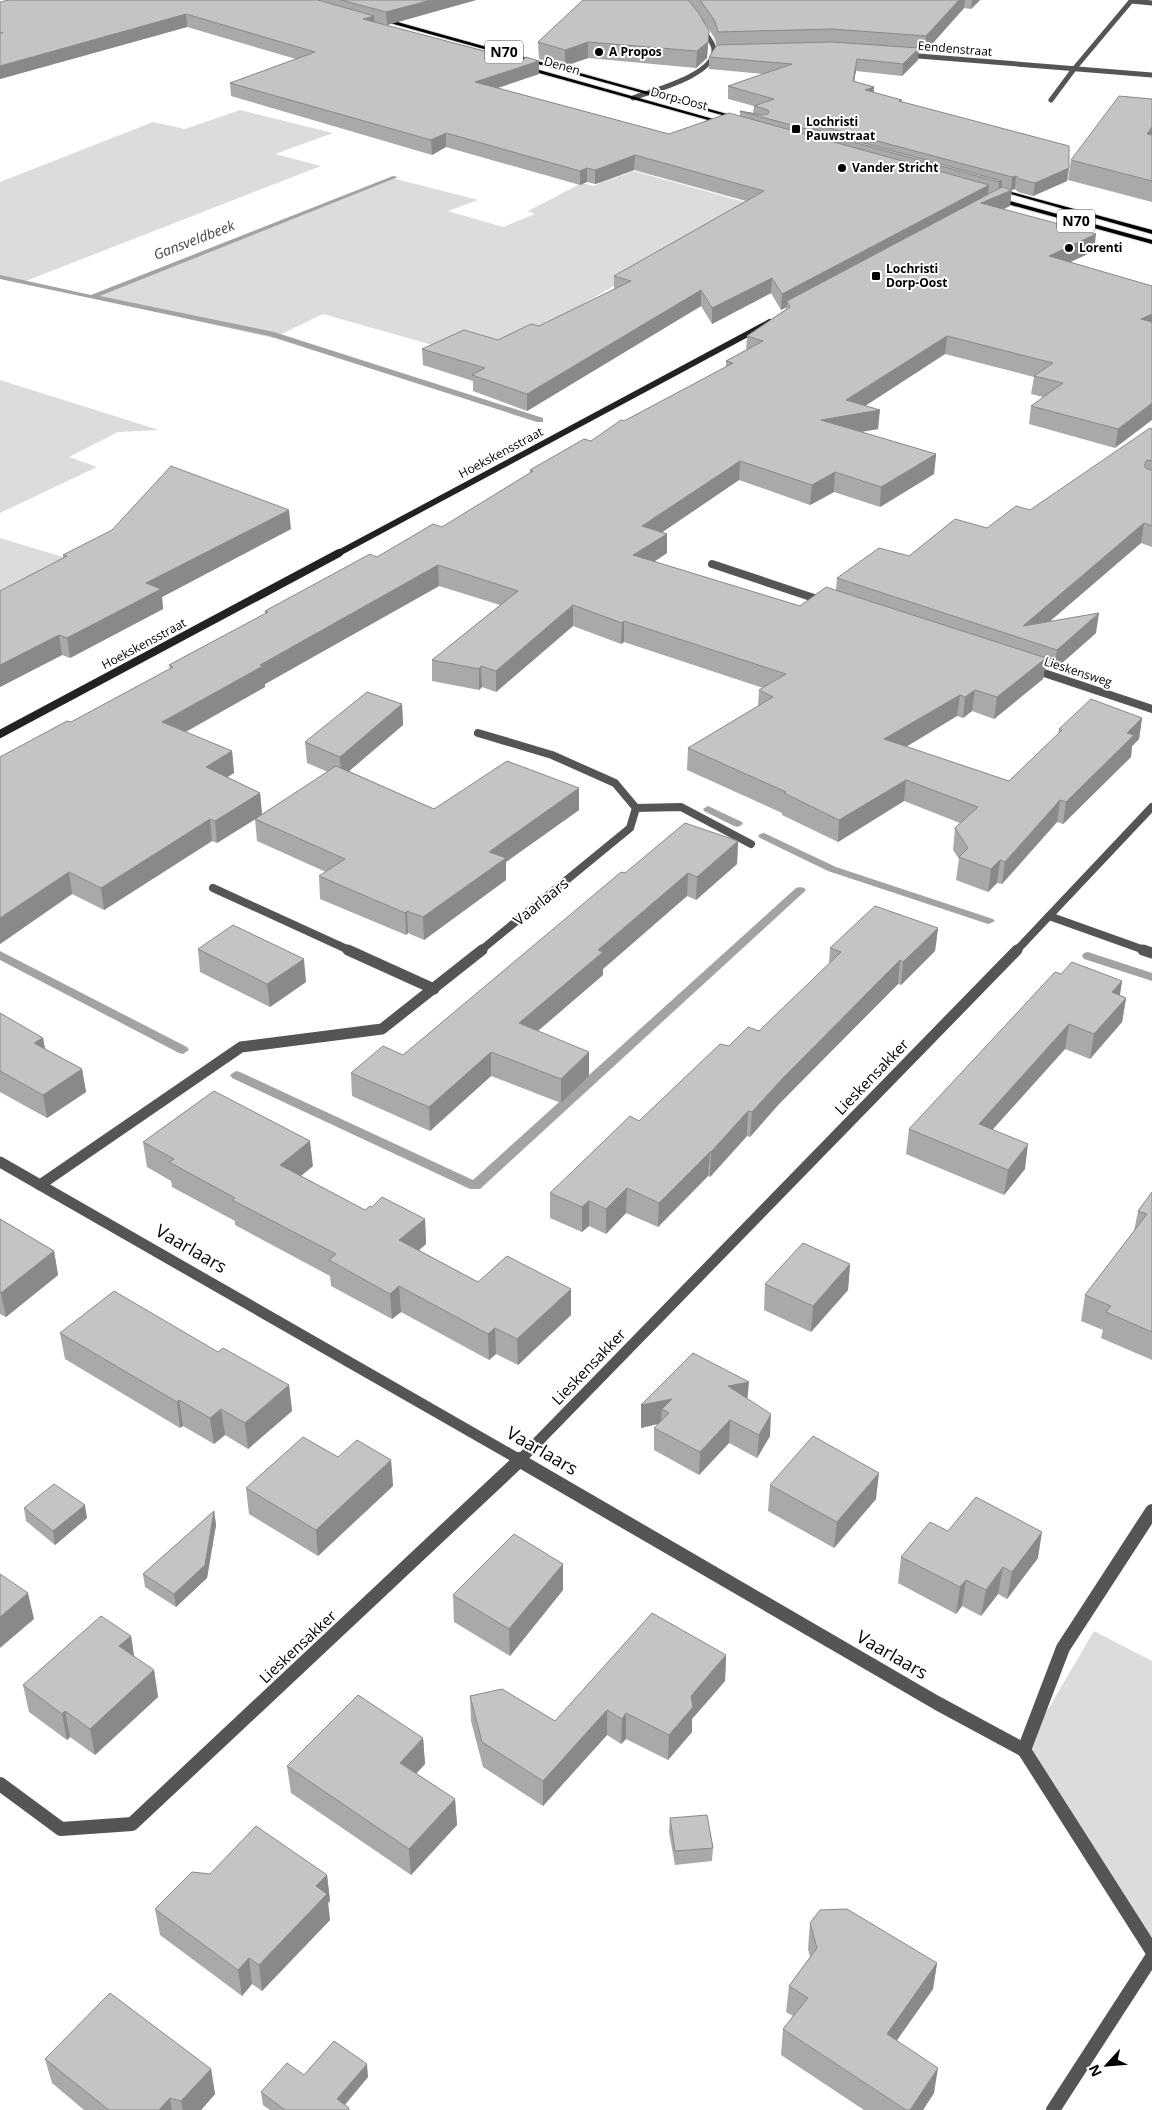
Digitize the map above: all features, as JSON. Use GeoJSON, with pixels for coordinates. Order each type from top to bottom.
{"type":"FeatureCollection","features":[{"type":"Feature","properties":{"kind":"main road","name":"Denen"},"geometry":{"type":"LineString","coordinates":[[377,18],[648,92]]}},
{"type":"Feature","properties":{"kind":"main road","name":"Denen"},"geometry":{"type":"LineString","coordinates":[[517,65],[633,98]]}},
{"type":"Feature","properties":{"kind":"main road","name":"Dorp-Oost"},"geometry":{"type":"LineString","coordinates":[[648,92],[747,120]]}},
{"type":"Feature","properties":{"kind":"main road","name":"Dorp-Oost"},"geometry":{"type":"LineString","coordinates":[[633,98],[739,127]]}},
{"type":"Feature","properties":{"kind":"main road","name":"N70"},"geometry":{"type":"LineString","coordinates":[[987,186],[1152,232]]}},
{"type":"Feature","properties":{"kind":"main road","name":"N70"},"geometry":{"type":"LineString","coordinates":[[990,201],[999,200],[1152,242]]}},
{"type":"Feature","properties":{"kind":"street"},"geometry":{"type":"LineString","coordinates":[[1051,100],[1074,69],[1132,1],[1152,3]]}},
{"type":"Feature","properties":{"kind":"street"},"geometry":{"type":"LineString","coordinates":[[633,98],[698,73],[713,60],[714,53],[711,40],[696,21]]}},
{"type":"Feature","properties":{"kind":"street"},"geometry":{"type":"LineString","coordinates":[[714,53],[723,52]]}},
{"type":"Feature","properties":{"kind":"street","name":"Eendenstraat"},"geometry":{"type":"LineString","coordinates":[[899,54],[1152,75]]}},
{"type":"Feature","properties":{"kind":"street"},"geometry":{"type":"LineString","coordinates":[[999,200],[1014,193]]}},
{"type":"Feature","properties":{"kind":"street","name":"Hoekskensstraat"},"geometry":{"type":"LineString","coordinates":[[0,734],[776,319]]}},
{"type":"Feature","properties":{"kind":"street"},"geometry":{"type":"LineString","coordinates":[[712,564],[834,604]]}},
{"type":"Feature","properties":{"kind":"street","name":"Lieskensweg"},"geometry":{"type":"LineString","coordinates":[[1021,666],[1152,708]]}},
{"type":"Feature","properties":{"kind":"street"},"geometry":{"type":"LineString","coordinates":[[478,733],[552,755],[615,783],[636,808],[681,807],[751,844]]}},
{"type":"Feature","properties":{"kind":"street","name":"Lieskensakker"},"geometry":{"type":"LineString","coordinates":[[0,1784],[61,1830],[132,1824],[520,1460],[1049,916],[1152,807]]}},
{"type":"Feature","properties":{"kind":"street","name":"Vaarlaars"},"geometry":{"type":"LineString","coordinates":[[40,1185],[241,1047],[382,1029],[434,989],[630,828],[636,808]]}},
{"type":"Feature","properties":{"kind":"street"},"geometry":{"type":"LineString","coordinates":[[213,888],[434,989]]}},
{"type":"Feature","properties":{"kind":"street"},"geometry":{"type":"LineString","coordinates":[[1049,916],[1152,953]]}},
{"type":"Feature","properties":{"kind":"street","name":"Vaarlaars"},"geometry":{"type":"LineString","coordinates":[[0,1162],[520,1460],[920,1693],[1024,1750],[1152,1951]]}},
{"type":"Feature","properties":{"kind":"street"},"geometry":{"type":"LineString","coordinates":[[1024,1750],[1063,1648],[1152,1511]]}},
{"type":"Feature","properties":{"kind":"street"},"geometry":{"type":"LineString","coordinates":[[1053,2110],[1152,1957]]}},
{"type":"Feature","properties":{"kind":"shaded area"},"geometry":{"type":"Polygon","coordinates":[[[240,110],[333,133],[275,154],[321,166],[23,282],[0,278],[0,182],[153,122],[185,129],[240,110]]]}},
{"type":"Feature","properties":{"kind":"shaded area"},"geometry":{"type":"Polygon","coordinates":[[[634,171],[766,208],[675,250],[500,353],[443,348],[323,314],[273,338],[95,298],[392,178],[478,200],[448,211],[503,227],[535,214],[528,211],[582,183],[593,186],[634,171]]]}},
{"type":"Feature","properties":{"kind":"shaded area"},"geometry":{"type":"Polygon","coordinates":[[[0,380],[159,430],[118,432],[69,457],[97,467],[0,513],[0,380]]]}},
{"type":"Feature","properties":{"kind":"shaded area"},"geometry":{"type":"Polygon","coordinates":[[[0,538],[73,560],[0,595],[0,538]]]}},
{"type":"Feature","properties":{"kind":"shaded area"},"geometry":{"type":"Polygon","coordinates":[[[1094,1631],[1152,1661],[1152,1951],[1024,1750],[1094,1631]]]}},
{"type":"Feature","properties":{"kind":"building"},"geometry":{"type":"Polygon","coordinates":[[[9,0],[318,0],[374,16],[363,19],[522,61],[526,57],[539,61],[475,82],[669,134],[729,113],[989,185],[782,294],[772,278],[712,308],[701,290],[527,394],[472,375],[485,368],[422,349],[464,330],[498,340],[531,324],[539,326],[631,281],[614,276],[764,191],[635,155],[595,170],[587,168],[580,171],[446,133],[431,140],[230,83],[315,52],[186,14],[0,66],[0,33],[3,33],[0,32],[0,2],[9,0]]]}},
{"type":"Feature","properties":{"kind":"building"},"geometry":{"type":"Polygon","coordinates":[[[341,0],[431,0],[386,12],[341,0]]]}},
{"type":"Feature","properties":{"kind":"building"},"geometry":{"type":"Polygon","coordinates":[[[583,0],[688,0],[698,12],[709,31],[708,42],[697,51],[588,42],[565,50],[538,42],[583,0]]]}},
{"type":"Feature","properties":{"kind":"building"},"geometry":{"type":"Polygon","coordinates":[[[700,0],[959,0],[926,36],[832,29],[718,32],[715,21],[700,0]]]}},
{"type":"Feature","properties":{"kind":"building"},"geometry":{"type":"Polygon","coordinates":[[[832,42],[919,48],[903,64],[857,59],[853,81],[874,87],[865,90],[902,100],[899,101],[1069,146],[1069,168],[1035,183],[1016,176],[1012,177],[812,125],[813,129],[1002,181],[999,182],[740,111],[762,115],[768,114],[768,110],[754,106],[774,99],[728,86],[792,64],[709,57],[717,45],[832,42]]]}},
{"type":"Feature","properties":{"kind":"building"},"geometry":{"type":"Polygon","coordinates":[[[1119,96],[1152,99],[1152,127],[1147,134],[1152,135],[1152,181],[1071,160],[1119,96]]]}},
{"type":"Feature","properties":{"kind":"building"},"geometry":{"type":"Polygon","coordinates":[[[1002,187],[1012,190],[981,203],[1096,234],[1049,256],[1152,286],[1152,314],[1141,319],[1152,322],[1152,403],[1118,429],[1031,406],[1063,383],[1034,376],[1053,363],[947,336],[846,400],[880,410],[821,420],[936,454],[881,487],[835,472],[812,485],[740,461],[642,526],[667,534],[633,555],[800,606],[826,587],[1046,658],[997,697],[975,690],[965,697],[960,695],[884,739],[1009,781],[1091,699],[1142,718],[1127,733],[1134,735],[1066,802],[1060,800],[1005,862],[1000,860],[991,869],[959,857],[968,848],[955,828],[978,807],[906,780],[839,820],[784,793],[786,792],[688,748],[773,697],[759,690],[786,674],[624,621],[622,623],[573,605],[496,671],[481,666],[479,669],[432,660],[518,591],[438,565],[162,722],[232,751],[206,767],[260,793],[215,821],[210,819],[101,888],[69,872],[0,918],[0,757],[67,721],[71,722],[173,667],[169,665],[370,554],[377,557],[433,524],[442,527],[533,471],[530,470],[584,439],[591,441],[621,420],[624,421],[733,363],[726,361],[763,341],[747,336],[790,307],[787,301],[1002,187]]]}},
{"type":"Feature","properties":{"kind":"building"},"geometry":{"type":"Polygon","coordinates":[[[1150,428],[1152,429],[1152,461],[1147,460],[1144,466],[1152,470],[1152,526],[1144,523],[1023,626],[1099,613],[1057,650],[837,578],[879,548],[909,556],[955,519],[987,528],[1016,506],[1030,510],[1150,428]]]}},
{"type":"Feature","properties":{"kind":"building"},"geometry":{"type":"Polygon","coordinates":[[[171,466],[289,510],[146,583],[161,589],[67,638],[59,635],[0,665],[0,591],[112,530],[171,466]]]}},
{"type":"Feature","properties":{"kind":"building"},"geometry":{"type":"Polygon","coordinates":[[[367,692],[402,704],[340,757],[305,742],[367,692]]]}},
{"type":"Feature","properties":{"kind":"building"},"geometry":{"type":"Polygon","coordinates":[[[507,761],[579,788],[489,852],[506,858],[423,917],[407,911],[405,913],[319,876],[345,859],[255,819],[336,766],[434,809],[507,761]]]}},
{"type":"Feature","properties":{"kind":"building"},"geometry":{"type":"Polygon","coordinates":[[[685,823],[738,841],[697,877],[688,873],[598,950],[603,952],[519,1023],[589,1052],[561,1079],[491,1052],[429,1107],[351,1073],[383,1046],[403,1055],[621,872],[625,873],[685,823]]]}},
{"type":"Feature","properties":{"kind":"building"},"geometry":{"type":"Polygon","coordinates":[[[875,906],[938,928],[903,962],[900,960],[781,1080],[752,1112],[748,1111],[711,1152],[659,1203],[627,1188],[606,1209],[589,1201],[582,1207],[550,1193],[630,1116],[639,1121],[720,1044],[729,1046],[748,1027],[759,1031],[841,952],[830,948],[875,906]]]}},
{"type":"Feature","properties":{"kind":"building"},"geometry":{"type":"Polygon","coordinates":[[[233,925],[304,959],[267,984],[198,949],[233,925]]]}},
{"type":"Feature","properties":{"kind":"building"},"geometry":{"type":"Polygon","coordinates":[[[1072,962],[1122,981],[1112,992],[1126,998],[1094,1034],[1069,1024],[979,1124],[1028,1144],[1008,1170],[909,1129],[1055,972],[1061,974],[1072,962]]]}},
{"type":"Feature","properties":{"kind":"building"},"geometry":{"type":"Polygon","coordinates":[[[0,1013],[43,1038],[34,1043],[82,1069],[43,1095],[0,1071],[0,1013]]]}},
{"type":"Feature","properties":{"kind":"building"},"geometry":{"type":"Polygon","coordinates":[[[214,1091],[310,1141],[280,1165],[365,1210],[370,1206],[372,1207],[382,1197],[425,1219],[399,1240],[478,1282],[507,1256],[571,1289],[517,1339],[495,1328],[488,1334],[399,1286],[390,1294],[329,1260],[336,1254],[232,1200],[235,1198],[169,1162],[174,1159],[143,1142],[214,1091]]]}},
{"type":"Feature","properties":{"kind":"building"},"geometry":{"type":"Polygon","coordinates":[[[1152,1192],[1152,1332],[1106,1312],[1111,1306],[1085,1295],[1147,1214],[1138,1211],[1152,1192]]]}},
{"type":"Feature","properties":{"kind":"building"},"geometry":{"type":"Polygon","coordinates":[[[0,1219],[54,1251],[1,1293],[0,1292],[0,1219]]]}},
{"type":"Feature","properties":{"kind":"building"},"geometry":{"type":"Polygon","coordinates":[[[803,1243],[850,1264],[813,1306],[765,1284],[803,1243]]]}},
{"type":"Feature","properties":{"kind":"building"},"geometry":{"type":"Polygon","coordinates":[[[114,1291],[218,1352],[223,1348],[289,1385],[245,1423],[221,1409],[210,1418],[179,1400],[177,1402],[60,1333],[114,1291]]]}},
{"type":"Feature","properties":{"kind":"building"},"geometry":{"type":"Polygon","coordinates":[[[693,1353],[749,1382],[728,1386],[771,1414],[759,1435],[730,1420],[700,1452],[654,1428],[669,1413],[662,1409],[672,1399],[641,1405],[693,1353]]]}},
{"type":"Feature","properties":{"kind":"building"},"geometry":{"type":"Polygon","coordinates":[[[813,1436],[879,1473],[837,1522],[770,1485],[813,1436]]]}},
{"type":"Feature","properties":{"kind":"building"},"geometry":{"type":"Polygon","coordinates":[[[303,1437],[338,1457],[357,1440],[391,1460],[316,1530],[246,1488],[303,1437]]]}},
{"type":"Feature","properties":{"kind":"building"},"geometry":{"type":"Polygon","coordinates":[[[54,1484],[85,1505],[53,1531],[24,1508],[54,1484]]]}},
{"type":"Feature","properties":{"kind":"building"},"geometry":{"type":"Polygon","coordinates":[[[976,1497],[1042,1532],[1012,1572],[1003,1567],[986,1590],[966,1580],[960,1587],[901,1557],[930,1522],[948,1531],[976,1497]]]}},
{"type":"Feature","properties":{"kind":"building"},"geometry":{"type":"Polygon","coordinates":[[[214,1511],[205,1565],[174,1594],[143,1574],[214,1511]]]}},
{"type":"Feature","properties":{"kind":"building"},"geometry":{"type":"Polygon","coordinates":[[[514,1534],[563,1564],[509,1629],[453,1595],[514,1534]]]}},
{"type":"Feature","properties":{"kind":"building"},"geometry":{"type":"Polygon","coordinates":[[[0,1574],[28,1593],[0,1617],[0,1574]]]}},
{"type":"Feature","properties":{"kind":"building"},"geometry":{"type":"Polygon","coordinates":[[[652,1613],[726,1655],[691,1696],[693,1707],[669,1735],[626,1713],[622,1719],[607,1710],[543,1781],[482,1742],[470,1696],[502,1689],[555,1721],[652,1613]]]}},
{"type":"Feature","properties":{"kind":"building"},"geometry":{"type":"Polygon","coordinates":[[[101,1616],[131,1636],[119,1646],[154,1670],[90,1729],[65,1711],[62,1714],[23,1685],[101,1616]]]}},
{"type":"Feature","properties":{"kind":"building"},"geometry":{"type":"Polygon","coordinates":[[[358,1695],[423,1738],[400,1763],[455,1799],[409,1849],[287,1766],[358,1695]]]}},
{"type":"Feature","properties":{"kind":"building"},"geometry":{"type":"Polygon","coordinates":[[[707,1815],[713,1848],[675,1851],[670,1818],[707,1815]]]}},
{"type":"Feature","properties":{"kind":"building"},"geometry":{"type":"Polygon","coordinates":[[[256,1826],[327,1875],[316,1886],[327,1894],[259,1965],[249,1958],[238,1970],[155,1909],[192,1872],[210,1874],[256,1826]]]}},
{"type":"Feature","properties":{"kind":"building"},"geometry":{"type":"Polygon","coordinates":[[[847,1909],[937,1963],[887,2034],[938,2068],[910,2110],[906,2110],[783,2029],[808,1998],[789,1986],[817,1948],[810,1923],[820,1910],[847,1909]]]}},
{"type":"Feature","properties":{"kind":"building"},"geometry":{"type":"Polygon","coordinates":[[[110,1993],[211,2069],[181,2101],[170,2098],[159,2110],[109,2110],[45,2059],[110,1993]]]}},
{"type":"Feature","properties":{"kind":"building"},"geometry":{"type":"Polygon","coordinates":[[[334,2041],[367,2064],[337,2099],[349,2108],[348,2110],[285,2110],[261,2092],[287,2063],[304,2075],[334,2041]]]}},
{"type":"Feature","properties":{"kind":"waterway","name":"Gansveldbeek"},"geometry":{"type":"LineString","coordinates":[[92,297],[395,177]]}},
{"type":"Feature","properties":{"kind":"waterway","name":"Gansveldbeek"},"geometry":{"type":"LineString","coordinates":[[0,277],[92,297]]}},
{"type":"Feature","properties":{"kind":"waterway"},"geometry":{"type":"LineString","coordinates":[[92,297],[271,334],[540,420]]}},
{"type":"Feature","properties":{"kind":"waterway"},"geometry":{"type":"LineString","coordinates":[[708,809],[738,824]]}},
{"type":"Feature","properties":{"kind":"waterway"},"geometry":{"type":"LineString","coordinates":[[764,836],[832,869],[989,921]]}},
{"type":"Feature","properties":{"kind":"waterway"},"geometry":{"type":"LineString","coordinates":[[236,1075],[475,1186],[800,890]]}},
{"type":"Feature","properties":{"kind":"waterway"},"geometry":{"type":"LineString","coordinates":[[0,955],[183,1050]]}},
{"type":"Feature","properties":{"kind":"waterway"},"geometry":{"type":"LineString","coordinates":[[1088,956],[1152,977]]}},
{"type":"Feature","properties":{"kind":"place","name":"A Propos"},"geometry":{"type":"Point","coordinates":[599,52]}},
{"type":"Feature","properties":{"kind":"place","name":"Lochristi Pauwstraat"},"geometry":{"type":"Point","coordinates":[796,129]}},
{"type":"Feature","properties":{"kind":"place","name":"Vander Stricht"},"geometry":{"type":"Point","coordinates":[842,168]}},
{"type":"Feature","properties":{"kind":"place","name":"Lorenti"},"geometry":{"type":"Point","coordinates":[1069,248]}},
{"type":"Feature","properties":{"kind":"place","name":"Lochristi Dorp-Oost"},"geometry":{"type":"Point","coordinates":[876,276]}}]}
